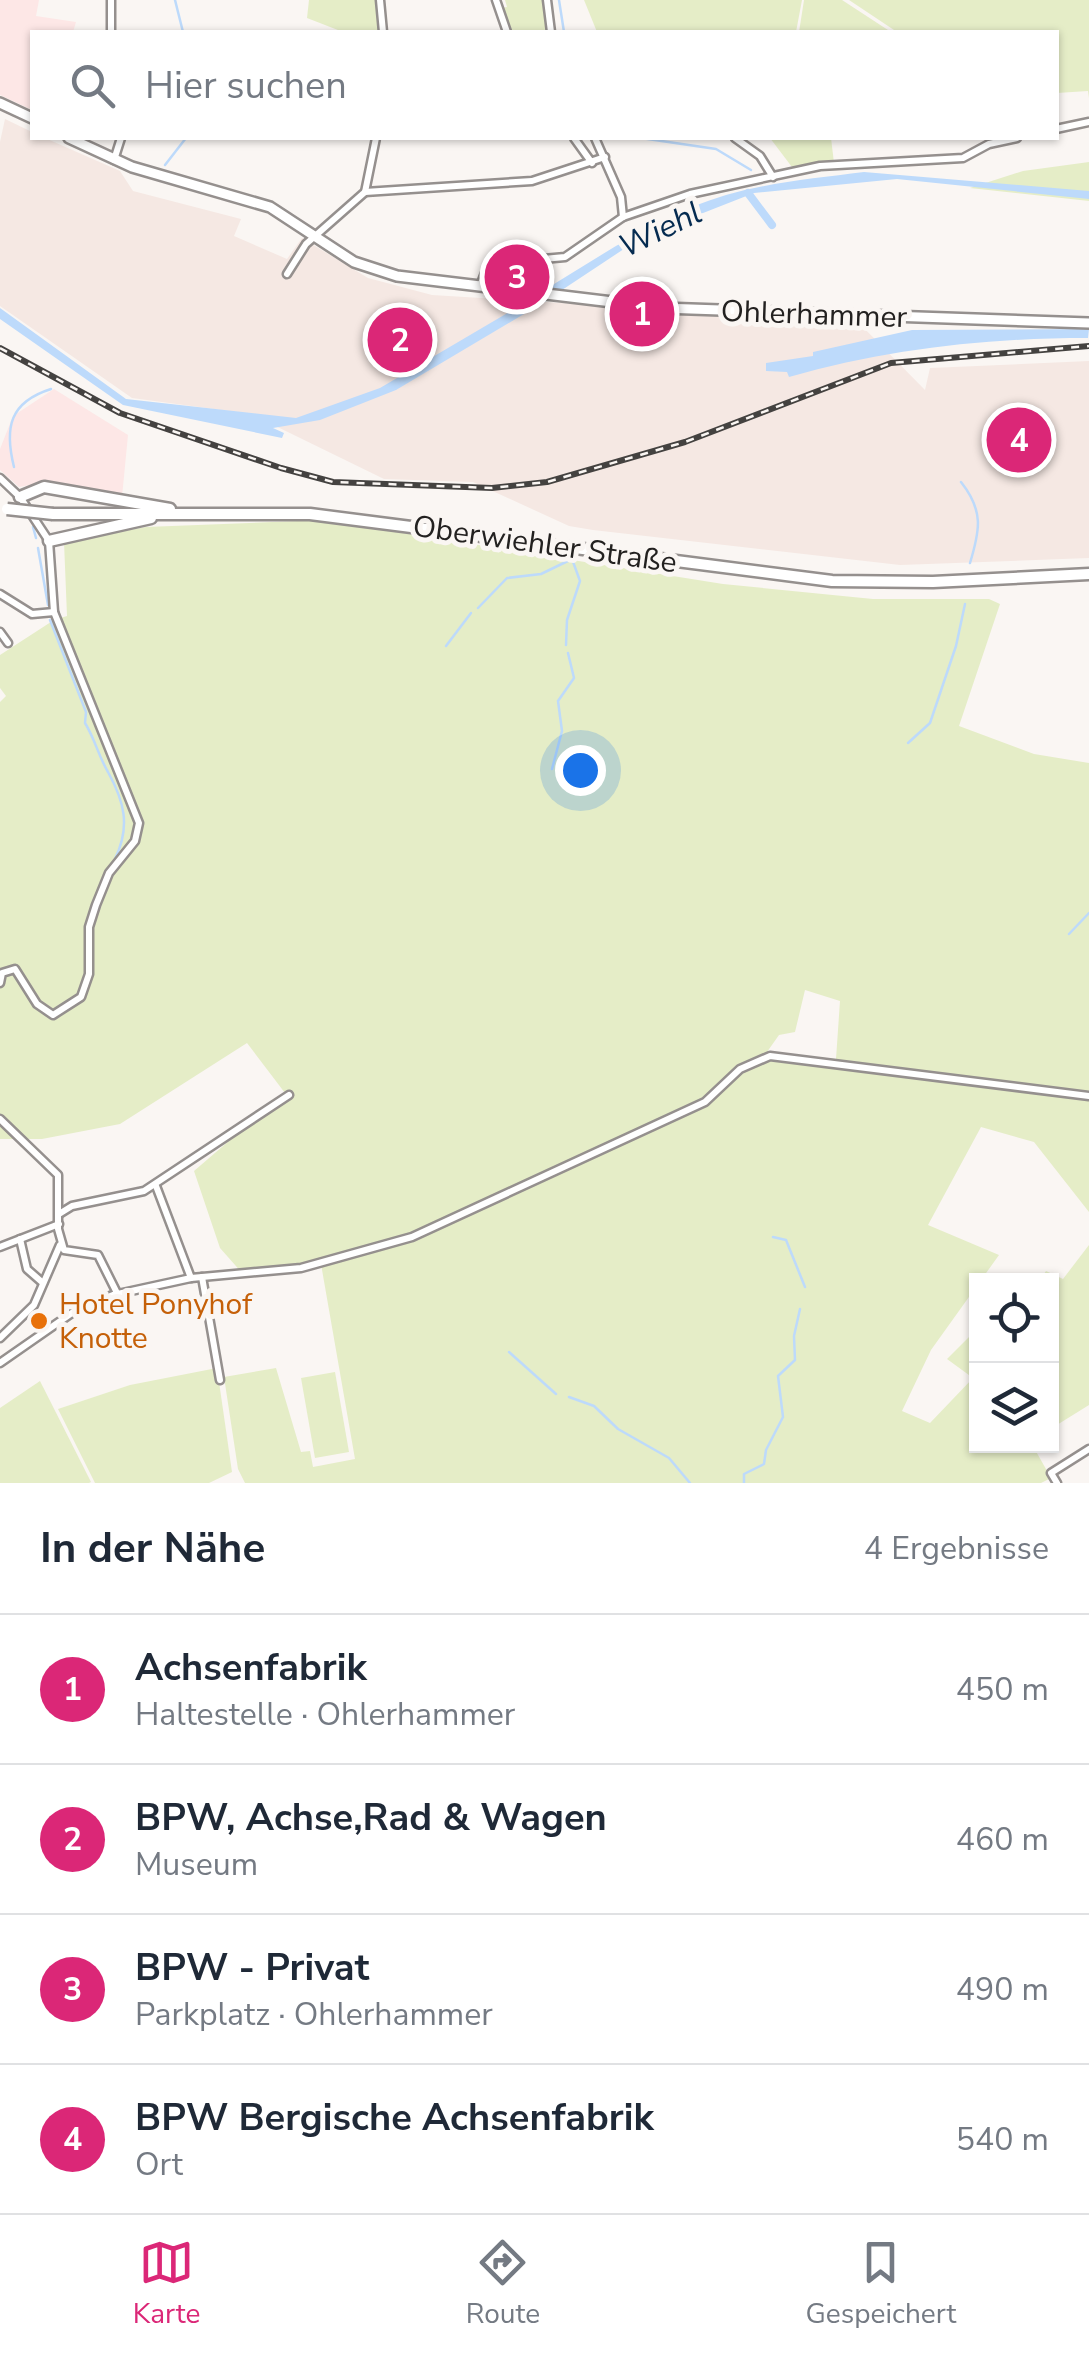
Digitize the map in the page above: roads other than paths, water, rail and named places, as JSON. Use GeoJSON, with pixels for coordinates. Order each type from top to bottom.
{"type":"FeatureCollection","features":[{"type":"Feature","properties":{"kind":"main road"},"geometry":{"type":"LineString","coordinates":[[20,496],[44,487],[220,514]]}},
{"type":"Feature","properties":{"kind":"main road","name":"Oberwiehler Straße"},"geometry":{"type":"LineString","coordinates":[[4,508],[54,514],[327,516],[580,547],[757,574],[933,582],[1089,574]]}},
{"type":"Feature","properties":{"kind":"main road"},"geometry":{"type":"LineString","coordinates":[[49,541],[164,515]]}},
{"type":"Feature","properties":{"kind":"street"},"geometry":{"type":"LineString","coordinates":[[111,0],[111,30]]}},
{"type":"Feature","properties":{"kind":"street"},"geometry":{"type":"LineString","coordinates":[[380,0],[382,30]]}},
{"type":"Feature","properties":{"kind":"street"},"geometry":{"type":"LineString","coordinates":[[496,0],[506,30]]}},
{"type":"Feature","properties":{"kind":"street"},"geometry":{"type":"LineString","coordinates":[[547,0],[551,30]]}},
{"type":"Feature","properties":{"kind":"street"},"geometry":{"type":"LineString","coordinates":[[0,104],[30,117]]}},
{"type":"Feature","properties":{"kind":"street"},"geometry":{"type":"LineString","coordinates":[[1059,128],[1089,122]]}},
{"type":"Feature","properties":{"kind":"street","name":"Ohlerhammer"},"geometry":{"type":"LineString","coordinates":[[73,140],[114,160],[270,207],[370,270],[480,287],[680,309],[1089,324]]}},
{"type":"Feature","properties":{"kind":"street"},"geometry":{"type":"LineString","coordinates":[[114,160],[120,140]]}},
{"type":"Feature","properties":{"kind":"street"},"geometry":{"type":"LineString","coordinates":[[287,274],[315,237],[365,192],[376,140]]}},
{"type":"Feature","properties":{"kind":"street"},"geometry":{"type":"LineString","coordinates":[[576,140],[592,162]]}},
{"type":"Feature","properties":{"kind":"street"},"geometry":{"type":"LineString","coordinates":[[596,140],[621,197],[623,217]]}},
{"type":"Feature","properties":{"kind":"street"},"geometry":{"type":"LineString","coordinates":[[738,140],[760,156],[773,178]]}},
{"type":"Feature","properties":{"kind":"street"},"geometry":{"type":"LineString","coordinates":[[480,287],[485,273],[500,263],[574,254],[623,217],[690,194],[881,159],[963,158],[989,144],[1008,140]]}},
{"type":"Feature","properties":{"kind":"street"},"geometry":{"type":"LineString","coordinates":[[365,192],[532,181],[604,157]]}},
{"type":"Feature","properties":{"kind":"street"},"geometry":{"type":"LineString","coordinates":[[0,478],[20,496],[49,541],[54,612],[109,755],[138,810],[140,827],[128,853],[108,873],[88,927],[89,974],[81,996],[59,1015],[46,1013],[15,969],[2,973],[0,983]]}},
{"type":"Feature","properties":{"kind":"street"},"geometry":{"type":"LineString","coordinates":[[0,594],[32,614],[54,612]]}},
{"type":"Feature","properties":{"kind":"street"},"geometry":{"type":"LineString","coordinates":[[0,632],[8,643]]}},
{"type":"Feature","properties":{"kind":"street"},"geometry":{"type":"LineString","coordinates":[[0,1363],[79,1308],[117,1293],[191,1278],[301,1268],[412,1237],[705,1102],[740,1069],[770,1056],[1089,1096]]}},
{"type":"Feature","properties":{"kind":"street"},"geometry":{"type":"LineString","coordinates":[[59,1214],[155,1186],[288,1095]]}},
{"type":"Feature","properties":{"kind":"street"},"geometry":{"type":"LineString","coordinates":[[0,1119],[58,1175],[61,1242],[55,1266],[34,1305],[0,1338]]}},
{"type":"Feature","properties":{"kind":"street"},"geometry":{"type":"LineString","coordinates":[[155,1186],[191,1278]]}},
{"type":"Feature","properties":{"kind":"street"},"geometry":{"type":"LineString","coordinates":[[0,1248],[58,1224]]}},
{"type":"Feature","properties":{"kind":"street"},"geometry":{"type":"LineString","coordinates":[[20,1239],[27,1269],[43,1283]]}},
{"type":"Feature","properties":{"kind":"street"},"geometry":{"type":"LineString","coordinates":[[61,1242],[69,1254],[98,1255],[117,1293]]}},
{"type":"Feature","properties":{"kind":"street"},"geometry":{"type":"LineString","coordinates":[[202,1277],[220,1380]]}},
{"type":"Feature","properties":{"kind":"street"},"geometry":{"type":"LineString","coordinates":[[1057,1483],[1050,1473],[1089,1450]]}},
{"type":"Feature","properties":{"kind":"water","name":"Wiehl"},"geometry":{"type":"Polygon","coordinates":[[[864,172],[1089,191],[1089,199],[897,179],[754,193],[642,237],[562,290],[546,289],[633,236],[702,203],[760,187],[864,172]]]}},
{"type":"Feature","properties":{"kind":"water"},"geometry":{"type":"Polygon","coordinates":[[[531,299],[546,301],[396,390],[320,420],[273,428],[284,433],[282,438],[123,405],[0,319],[0,308],[126,399],[296,418],[380,388],[531,299]]]}},
{"type":"Feature","properties":{"kind":"water"},"geometry":{"type":"Polygon","coordinates":[[[1089,329],[1088,338],[937,347],[789,377],[787,372],[766,371],[766,363],[813,356],[813,352],[912,330],[1089,329]]]}},
{"type":"Feature","properties":{"kind":"waterway"},"geometry":{"type":"LineString","coordinates":[[175,0],[182,30]]}},
{"type":"Feature","properties":{"kind":"waterway"},"geometry":{"type":"LineString","coordinates":[[559,0],[564,30]]}},
{"type":"Feature","properties":{"kind":"waterway"},"geometry":{"type":"LineString","coordinates":[[165,165],[184,140]]}},
{"type":"Feature","properties":{"kind":"waterway"},"geometry":{"type":"LineString","coordinates":[[655,140],[716,149],[751,170]]}},
{"type":"Feature","properties":{"kind":"waterway"},"geometry":{"type":"LineString","coordinates":[[748,193],[772,225]]}},
{"type":"Feature","properties":{"kind":"waterway"},"geometry":{"type":"LineString","coordinates":[[14,467],[10,440],[13,418],[27,401],[51,389]]}},
{"type":"Feature","properties":{"kind":"waterway"},"geometry":{"type":"LineString","coordinates":[[961,482],[977,512],[970,563]]}},
{"type":"Feature","properties":{"kind":"waterway"},"geometry":{"type":"LineString","coordinates":[[33,527],[36,538]]}},
{"type":"Feature","properties":{"kind":"waterway"},"geometry":{"type":"LineString","coordinates":[[38,548],[48,605]]}},
{"type":"Feature","properties":{"kind":"waterway"},"geometry":{"type":"LineString","coordinates":[[478,608],[507,578],[541,574],[572,559],[580,581],[567,620],[566,645]]}},
{"type":"Feature","properties":{"kind":"waterway"},"geometry":{"type":"LineString","coordinates":[[908,743],[930,723],[956,646],[965,604]]}},
{"type":"Feature","properties":{"kind":"waterway"},"geometry":{"type":"LineString","coordinates":[[446,646],[471,613]]}},
{"type":"Feature","properties":{"kind":"waterway"},"geometry":{"type":"LineString","coordinates":[[50,620],[86,712],[85,723],[114,783],[124,814],[123,836],[115,859]]}},
{"type":"Feature","properties":{"kind":"waterway"},"geometry":{"type":"LineString","coordinates":[[552,769],[562,731],[558,701],[574,678],[568,653]]}},
{"type":"Feature","properties":{"kind":"waterway"},"geometry":{"type":"LineString","coordinates":[[1069,934],[1089,913]]}},
{"type":"Feature","properties":{"kind":"waterway"},"geometry":{"type":"LineString","coordinates":[[773,1237],[786,1240],[805,1287]]}},
{"type":"Feature","properties":{"kind":"waterway"},"geometry":{"type":"LineString","coordinates":[[744,1483],[744,1474],[764,1464],[766,1450],[783,1417],[778,1376],[795,1360],[794,1336],[800,1309]]}},
{"type":"Feature","properties":{"kind":"waterway"},"geometry":{"type":"LineString","coordinates":[[509,1352],[556,1394]]}},
{"type":"Feature","properties":{"kind":"waterway"},"geometry":{"type":"LineString","coordinates":[[569,1397],[594,1406],[618,1429],[669,1458],[690,1483]]}},
{"type":"Feature","properties":{"kind":"railway"},"geometry":{"type":"LineString","coordinates":[[0,348],[120,413],[281,468],[333,482],[492,488],[547,482],[685,442],[891,363],[1089,346]]}},
{"type":"Feature","properties":{"kind":"place","name":"BPW - Privat"},"geometry":{"type":"Point","coordinates":[517,277]}},
{"type":"Feature","properties":{"kind":"place","name":"Achsenfabrik"},"geometry":{"type":"Point","coordinates":[642,314]}},
{"type":"Feature","properties":{"kind":"place","name":"BPW, Achse,Rad & Wagen"},"geometry":{"type":"Point","coordinates":[400,340]}},
{"type":"Feature","properties":{"kind":"place","name":"BPW Bergische Achsenfabrik"},"geometry":{"type":"Point","coordinates":[1019,440]}},
{"type":"Feature","properties":{"kind":"place","name":"Hotel Ponyhof Knotte"},"geometry":{"type":"Point","coordinates":[39,1321]}}]}
